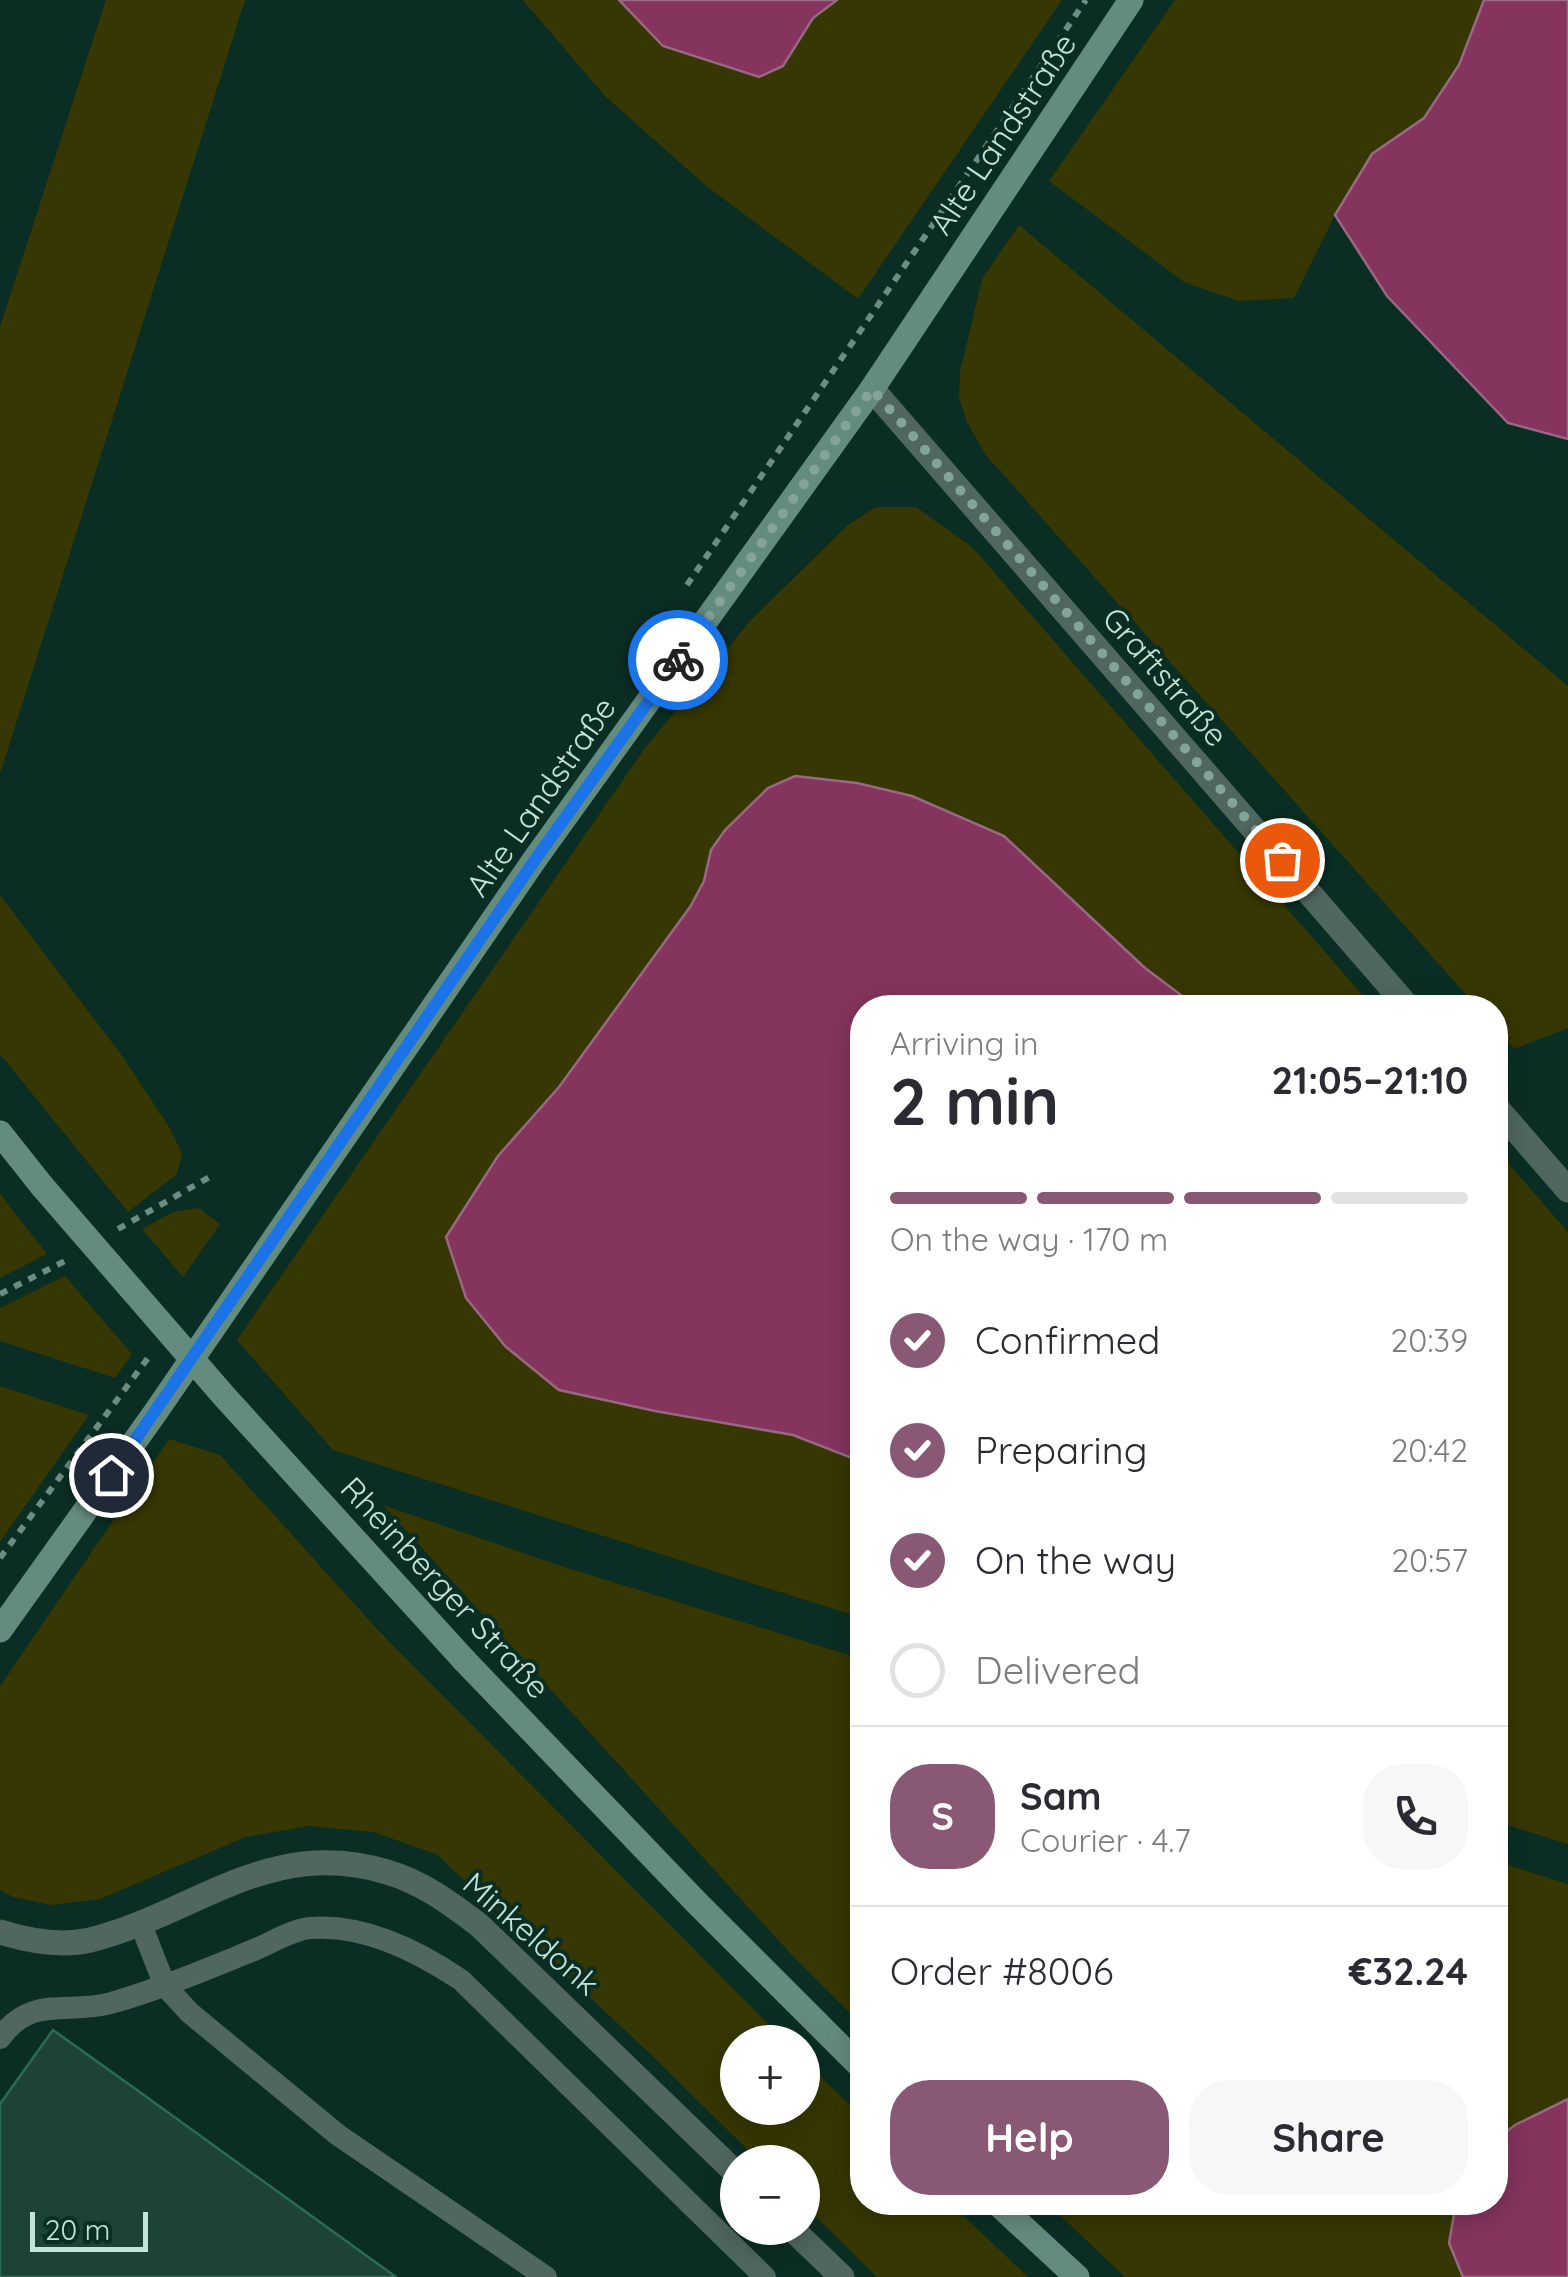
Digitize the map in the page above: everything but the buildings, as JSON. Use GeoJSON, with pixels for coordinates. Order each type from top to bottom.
{"type":"FeatureCollection","features":[{"type":"Feature","properties":{"kind":"street","name":"Alte Landstraße"},"geometry":{"type":"LineString","coordinates":[[0,1630],[155,1414],[535,860],[872,389],[1131,0]]}},
{"type":"Feature","properties":{"kind":"street","name":"Graftstraße"},"geometry":{"type":"LineString","coordinates":[[872,389],[1399,995]]}},
{"type":"Feature","properties":{"kind":"street"},"geometry":{"type":"LineString","coordinates":[[1508,1121],[1568,1190]]}},
{"type":"Feature","properties":{"kind":"street","name":"Rheinberger Straße"},"geometry":{"type":"LineString","coordinates":[[0,1133],[224,1396],[464,1660],[850,2056]]}},
{"type":"Feature","properties":{"kind":"street","name":"Minkeldonk"},"geometry":{"type":"LineString","coordinates":[[0,1932],[28,1941],[88,1940],[264,1870],[305,1864],[349,1865],[388,1872],[436,1893],[479,1925],[720,2158]]}},
{"type":"Feature","properties":{"kind":"street"},"geometry":{"type":"LineString","coordinates":[[1010,2215],[1077,2277]]}},
{"type":"Feature","properties":{"kind":"street"},"geometry":{"type":"LineString","coordinates":[[809,2245],[842,2277]]}},
{"type":"Feature","properties":{"kind":"lane"},"geometry":{"type":"LineString","coordinates":[[140,1922],[166,1986],[190,2013],[338,2135],[546,2277]]}},
{"type":"Feature","properties":{"kind":"lane"},"geometry":{"type":"LineString","coordinates":[[0,2038],[10,2024],[33,2009],[105,2005],[166,1986],[308,1928],[352,1930],[421,1953],[460,1980],[766,2277]]}},
{"type":"Feature","properties":{"kind":"path"},"geometry":{"type":"LineString","coordinates":[[839,365],[1086,0]]}},
{"type":"Feature","properties":{"kind":"shaded area"},"geometry":{"type":"Polygon","coordinates":[[[106,0],[245,0],[0,774],[0,327],[106,0]]]}},
{"type":"Feature","properties":{"kind":"shaded area"},"geometry":{"type":"Polygon","coordinates":[[[523,0],[619,0],[663,46],[783,66],[813,18],[837,0],[1062,0],[858,299],[705,185],[605,96],[523,0]]]}},
{"type":"Feature","properties":{"kind":"shaded area"},"geometry":{"type":"Polygon","coordinates":[[[619,0],[837,0],[813,18],[783,66],[759,77],[663,46],[619,0]]]}},
{"type":"Feature","properties":{"kind":"shaded area"},"geometry":{"type":"Polygon","coordinates":[[[1175,0],[1484,0],[1459,65],[1424,118],[1372,154],[1335,215],[1294,298],[1239,301],[1184,282],[1049,181],[1175,0]]]}},
{"type":"Feature","properties":{"kind":"shaded area"},"geometry":{"type":"Polygon","coordinates":[[[1484,0],[1568,0],[1568,439],[1508,423],[1387,296],[1335,215],[1372,154],[1424,118],[1459,65],[1484,0]]]}},
{"type":"Feature","properties":{"kind":"shaded area"},"geometry":{"type":"Polygon","coordinates":[[[1019,225],[1568,686],[1568,1028],[1514,1049],[1508,1042],[1508,995],[1466,995],[985,454],[959,398],[960,372],[982,279],[1019,225]]]}},
{"type":"Feature","properties":{"kind":"shaded area"},"geometry":{"type":"Polygon","coordinates":[[[876,507],[916,507],[972,547],[1363,995],[1181,995],[912,796],[857,783],[795,776],[711,850],[704,881],[690,907],[559,1087],[498,1156],[446,1238],[655,1411],[793,1435],[850,1457],[850,1614],[333,1450],[237,1340],[645,748],[751,620],[848,525],[876,507]]]}},
{"type":"Feature","properties":{"kind":"shaded area"},"geometry":{"type":"Polygon","coordinates":[[[795,776],[857,783],[912,796],[1004,836],[1145,968],[1181,995],[850,995],[850,1457],[793,1435],[559,1390],[506,1347],[466,1298],[446,1237],[498,1156],[559,1087],[690,907],[704,881],[711,850],[725,830],[768,788],[795,776]]]}},
{"type":"Feature","properties":{"kind":"shaded area"},"geometry":{"type":"Polygon","coordinates":[[[0,895],[123,1057],[182,1153],[177,1174],[128,1212],[0,1054],[0,895]]]}},
{"type":"Feature","properties":{"kind":"shaded area"},"geometry":{"type":"Polygon","coordinates":[[[1508,1163],[1568,1232],[1568,1844],[1508,1825],[1508,1163]]]}},
{"type":"Feature","properties":{"kind":"shaded area"},"geometry":{"type":"Polygon","coordinates":[[[0,1194],[47,1254],[0,1278],[0,1194]]]}},
{"type":"Feature","properties":{"kind":"shaded area"},"geometry":{"type":"Polygon","coordinates":[[[199,1208],[220,1224],[183,1277],[142,1229],[173,1212],[199,1208]]]}},
{"type":"Feature","properties":{"kind":"shaded area"},"geometry":{"type":"Polygon","coordinates":[[[65,1276],[132,1354],[115,1378],[0,1341],[0,1308],[65,1276]]]}},
{"type":"Feature","properties":{"kind":"shaded area"},"geometry":{"type":"Polygon","coordinates":[[[0,1386],[89,1415],[0,1542],[0,1386]]]}},
{"type":"Feature","properties":{"kind":"shaded area"},"geometry":{"type":"Polygon","coordinates":[[[169,1439],[220,1455],[377,1629],[769,2025],[720,2025],[720,2123],[436,1854],[373,1832],[309,1826],[246,1837],[100,1899],[52,1905],[13,1897],[0,1890],[0,1686],[169,1439]]]}},
{"type":"Feature","properties":{"kind":"shaded area"},"geometry":{"type":"Polygon","coordinates":[[[383,1505],[561,1566],[850,1655],[850,2013],[789,1952],[383,1505]]]}},
{"type":"Feature","properties":{"kind":"shaded area"},"geometry":{"type":"Polygon","coordinates":[[[1508,1865],[1568,1884],[1568,2099],[1508,2131],[1508,1865]]]}},
{"type":"Feature","properties":{"kind":"shaded area"},"geometry":{"type":"Polygon","coordinates":[[[820,2076],[850,2105],[850,2215],[963,2215],[1028,2277],[877,2277],[820,2221],[820,2145],[743,2145],[722,2125],[820,2125],[820,2076]]]}},
{"type":"Feature","properties":{"kind":"shaded area"},"geometry":{"type":"Polygon","coordinates":[[[1568,2099],[1568,2277],[1463,2277],[1449,2243],[1454,2215],[1508,2215],[1508,2131],[1568,2099]]]}},
{"type":"Feature","properties":{"kind":"shaded area"},"geometry":{"type":"Polygon","coordinates":[[[1060,2215],[1454,2215],[1449,2243],[1463,2277],[1125,2277],[1060,2215]]]}},
{"type":"Feature","properties":{"kind":"way so far"},"geometry":{"type":"LineString","coordinates":[[678,660],[872,389],[1282,860]]}},
{"type":"Feature","properties":{"kind":"route"},"geometry":{"type":"LineString","coordinates":[[111,1475],[535,860],[678,660]]}}]}
